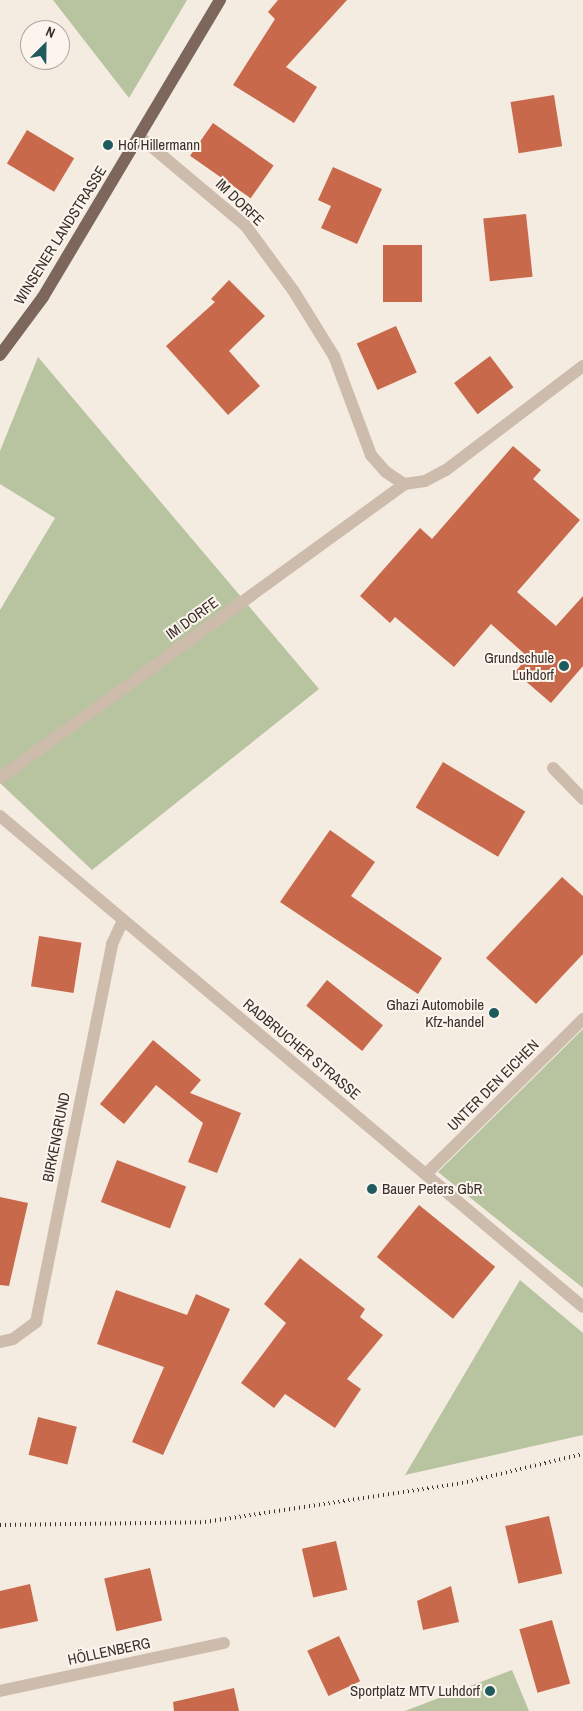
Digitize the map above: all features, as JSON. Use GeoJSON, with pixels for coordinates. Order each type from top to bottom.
{"type":"FeatureCollection","features":[{"type":"Feature","properties":{"kind":"main road","name":"WINSENER LANDSTRASSE"},"geometry":{"type":"LineString","coordinates":[[0,356],[43,298],[140,137],[202,26],[220,0]]}},
{"type":"Feature","properties":{"kind":"street","name":"IM DORFE"},"geometry":{"type":"LineString","coordinates":[[140,137],[245,225],[294,290],[334,356],[371,455],[386,472],[404,484]]}},
{"type":"Feature","properties":{"kind":"street","name":"IM DORFE"},"geometry":{"type":"LineString","coordinates":[[0,778],[404,484],[425,481],[446,470],[583,366]]}},
{"type":"Feature","properties":{"kind":"street"},"geometry":{"type":"LineString","coordinates":[[553,768],[583,798]]}},
{"type":"Feature","properties":{"kind":"street","name":"RADBRUCHER STRASSE"},"geometry":{"type":"LineString","coordinates":[[0,816],[583,1307]]}},
{"type":"Feature","properties":{"kind":"street","name":"BIRKENGRUND"},"geometry":{"type":"LineString","coordinates":[[0,1342],[13,1339],[36,1322],[112,944],[123,920]]}},
{"type":"Feature","properties":{"kind":"street","name":"UNTER DEN EICHEN"},"geometry":{"type":"LineString","coordinates":[[426,1174],[583,1019]]}},
{"type":"Feature","properties":{"kind":"street","name":"HÖLLENBERG"},"geometry":{"type":"LineString","coordinates":[[0,1691],[224,1643]]}},
{"type":"Feature","properties":{"kind":"green space"},"geometry":{"type":"Polygon","coordinates":[[[53,0],[187,0],[129,98],[53,0]]]}},
{"type":"Feature","properties":{"kind":"green space"},"geometry":{"type":"Polygon","coordinates":[[[38,357],[319,689],[92,870],[0,783],[0,610],[55,518],[0,484],[0,451],[38,357]]]}},
{"type":"Feature","properties":{"kind":"green space"},"geometry":{"type":"Polygon","coordinates":[[[583,1029],[583,1288],[438,1172],[583,1029]]]}},
{"type":"Feature","properties":{"kind":"green space"},"geometry":{"type":"Polygon","coordinates":[[[520,1280],[583,1333],[583,1435],[405,1475],[520,1280]]]}},
{"type":"Feature","properties":{"kind":"green space","name":"Sportplatz MTV Luhdorf"},"geometry":{"type":"Polygon","coordinates":[[[512,1670],[529,1711],[405,1711],[512,1670]]]}},
{"type":"Feature","properties":{"kind":"building"},"geometry":{"type":"Polygon","coordinates":[[[278,0],[347,0],[286,67],[317,87],[294,123],[233,85],[275,19],[268,12],[278,0]]]}},
{"type":"Feature","properties":{"kind":"building"},"geometry":{"type":"Polygon","coordinates":[[[554,95],[562,146],[519,153],[511,102],[554,95]]]}},
{"type":"Feature","properties":{"kind":"building"},"geometry":{"type":"Polygon","coordinates":[[[213,123],[274,165],[251,198],[190,156],[213,123]]]}},
{"type":"Feature","properties":{"kind":"building"},"geometry":{"type":"Polygon","coordinates":[[[27,130],[74,158],[54,192],[7,163],[27,130]]]}},
{"type":"Feature","properties":{"kind":"building"},"geometry":{"type":"Polygon","coordinates":[[[333,167],[382,189],[357,244],[321,228],[331,206],[318,200],[333,167]]]}},
{"type":"Feature","properties":{"kind":"building"},"geometry":{"type":"Polygon","coordinates":[[[526,214],[533,277],[490,281],[483,218],[526,214]]]}},
{"type":"Feature","properties":{"kind":"building"},"geometry":{"type":"Polygon","coordinates":[[[383,245],[422,245],[422,302],[383,302],[383,245]]]}},
{"type":"Feature","properties":{"kind":"building"},"geometry":{"type":"Polygon","coordinates":[[[229,280],[265,316],[229,351],[260,386],[228,415],[166,346],[215,302],[211,299],[229,280]]]}},
{"type":"Feature","properties":{"kind":"building"},"geometry":{"type":"Polygon","coordinates":[[[396,326],[417,373],[377,390],[357,343],[396,326]]]}},
{"type":"Feature","properties":{"kind":"building"},"geometry":{"type":"Polygon","coordinates":[[[490,356],[513,387],[478,414],[454,383],[490,356]]]}},
{"type":"Feature","properties":{"kind":"building"},"geometry":{"type":"Polygon","coordinates":[[[513,446],[541,470],[533,479],[580,520],[517,592],[556,626],[583,596],[583,666],[551,703],[515,672],[528,657],[491,624],[454,667],[395,617],[390,623],[360,596],[420,528],[432,539],[513,446]]]}},
{"type":"Feature","properties":{"kind":"building"},"geometry":{"type":"Polygon","coordinates":[[[443,762],[525,811],[498,857],[416,807],[443,762]]]}},
{"type":"Feature","properties":{"kind":"building"},"geometry":{"type":"Polygon","coordinates":[[[330,830],[375,862],[351,896],[442,958],[418,994],[280,902],[330,830]]]}},
{"type":"Feature","properties":{"kind":"building"},"geometry":{"type":"Polygon","coordinates":[[[562,877],[583,896],[583,954],[536,1004],[486,958],[562,877]]]}},
{"type":"Feature","properties":{"kind":"building"},"geometry":{"type":"Polygon","coordinates":[[[39,936],[81,943],[73,993],[31,986],[39,936]]]}},
{"type":"Feature","properties":{"kind":"building"},"geometry":{"type":"Polygon","coordinates":[[[327,980],[383,1025],[362,1051],[306,1006],[327,980]]]}},
{"type":"Feature","properties":{"kind":"building"},"geometry":{"type":"Polygon","coordinates":[[[153,1040],[201,1080],[190,1093],[241,1113],[217,1173],[188,1162],[203,1123],[156,1085],[124,1124],[100,1104],[153,1040]]]}},
{"type":"Feature","properties":{"kind":"building"},"geometry":{"type":"Polygon","coordinates":[[[117,1160],[186,1187],[170,1229],[101,1202],[117,1160]]]}},
{"type":"Feature","properties":{"kind":"building"},"geometry":{"type":"Polygon","coordinates":[[[0,1197],[28,1203],[9,1286],[0,1285],[0,1197]]]}},
{"type":"Feature","properties":{"kind":"building"},"geometry":{"type":"Polygon","coordinates":[[[419,1205],[495,1267],[453,1319],[377,1257],[419,1205]]]}},
{"type":"Feature","properties":{"kind":"building"},"geometry":{"type":"Polygon","coordinates":[[[300,1258],[365,1309],[360,1317],[383,1335],[347,1379],[361,1389],[335,1428],[285,1394],[274,1408],[241,1383],[286,1323],[264,1304],[300,1258]]]}},
{"type":"Feature","properties":{"kind":"building"},"geometry":{"type":"Polygon","coordinates":[[[116,1290],[187,1315],[196,1294],[230,1309],[163,1455],[132,1442],[164,1367],[97,1344],[116,1290]]]}},
{"type":"Feature","properties":{"kind":"building"},"geometry":{"type":"Polygon","coordinates":[[[38,1417],[77,1427],[67,1465],[29,1455],[38,1417]]]}},
{"type":"Feature","properties":{"kind":"building"},"geometry":{"type":"Polygon","coordinates":[[[549,1516],[562,1573],[518,1584],[505,1526],[549,1516]]]}},
{"type":"Feature","properties":{"kind":"building"},"geometry":{"type":"Polygon","coordinates":[[[336,1541],[347,1590],[313,1598],[302,1549],[336,1541]]]}},
{"type":"Feature","properties":{"kind":"building"},"geometry":{"type":"Polygon","coordinates":[[[150,1568],[162,1621],[116,1631],[104,1579],[150,1568]]]}},
{"type":"Feature","properties":{"kind":"building"},"geometry":{"type":"Polygon","coordinates":[[[30,1584],[38,1621],[0,1629],[0,1591],[30,1584]]]}},
{"type":"Feature","properties":{"kind":"building"},"geometry":{"type":"Polygon","coordinates":[[[451,1586],[459,1622],[423,1630],[417,1601],[451,1586]]]}},
{"type":"Feature","properties":{"kind":"building"},"geometry":{"type":"Polygon","coordinates":[[[552,1620],[570,1683],[538,1693],[519,1629],[552,1620]]]}},
{"type":"Feature","properties":{"kind":"building"},"geometry":{"type":"Polygon","coordinates":[[[339,1636],[360,1681],[328,1696],[307,1651],[339,1636]]]}},
{"type":"Feature","properties":{"kind":"building"},"geometry":{"type":"Polygon","coordinates":[[[234,1688],[239,1711],[174,1711],[173,1702],[234,1688]]]}},
{"type":"Feature","properties":{"kind":"railway"},"geometry":{"type":"LineString","coordinates":[[0,1525],[205,1522],[462,1483],[583,1454]]}},
{"type":"Feature","properties":{"kind":"place","name":"Hof Hillermann"},"geometry":{"type":"Point","coordinates":[108,145]}},
{"type":"Feature","properties":{"kind":"place","name":"Grundschule Luhdorf"},"geometry":{"type":"Point","coordinates":[564,666]}},
{"type":"Feature","properties":{"kind":"place","name":"Ghazi Automobile Kfz-handel"},"geometry":{"type":"Point","coordinates":[494,1013]}},
{"type":"Feature","properties":{"kind":"place","name":"Bauer Peters GbR"},"geometry":{"type":"Point","coordinates":[372,1189]}},
{"type":"Feature","properties":{"kind":"place","name":"Sportplatz MTV Luhdorf"},"geometry":{"type":"Point","coordinates":[490,1691]}}]}
